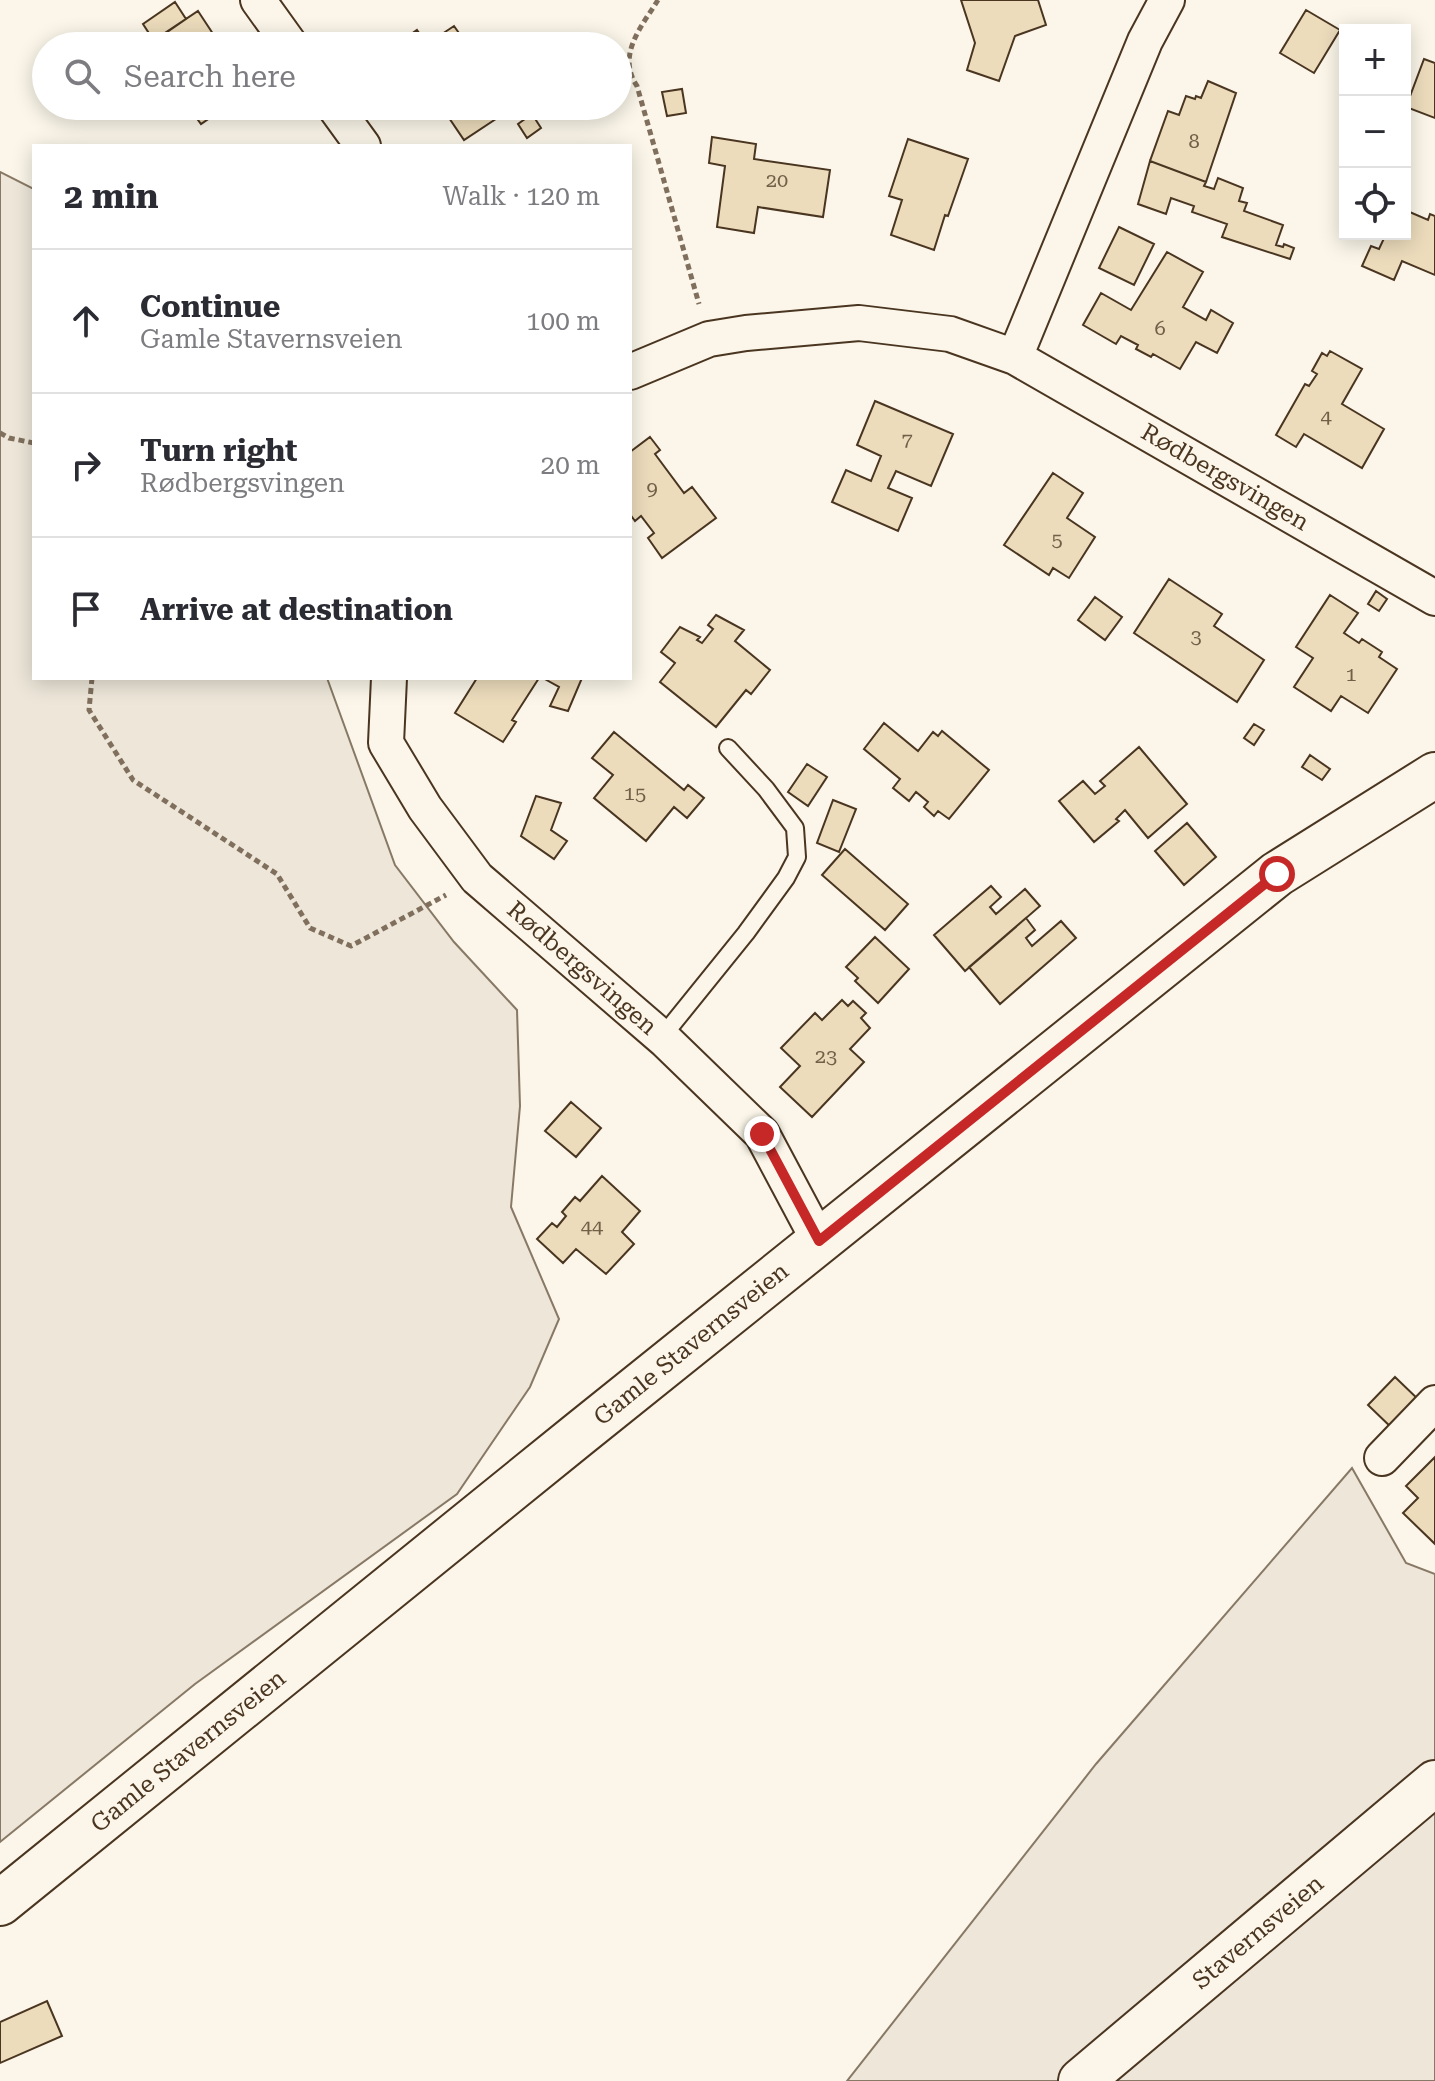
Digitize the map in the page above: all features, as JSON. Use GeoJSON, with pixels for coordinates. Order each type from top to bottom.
{"type":"FeatureCollection","features":[{"type":"Feature","properties":{"kind":"street"},"geometry":{"type":"LineString","coordinates":[[258,0],[281,32]]}},
{"type":"Feature","properties":{"kind":"street"},"geometry":{"type":"LineString","coordinates":[[1015,357],[1145,41],[1167,0]]}},
{"type":"Feature","properties":{"kind":"street"},"geometry":{"type":"LineString","coordinates":[[344,120],[362,144]]}},
{"type":"Feature","properties":{"kind":"street","name":"Rødbergsvingen"},"geometry":{"type":"LineString","coordinates":[[632,371],[709,339],[746,333],[859,323],[950,334],[1015,357],[1435,598]]}},
{"type":"Feature","properties":{"kind":"street","name":"Rødbergsvingen"},"geometry":{"type":"LineString","coordinates":[[389,680],[386,743],[425,808],[477,878],[662,1037],[762,1134],[819,1241]]}},
{"type":"Feature","properties":{"kind":"street","name":"Gamle Stavernsveien"},"geometry":{"type":"LineString","coordinates":[[0,1903],[1277,874],[1435,775]]}},
{"type":"Feature","properties":{"kind":"street"},"geometry":{"type":"LineString","coordinates":[[1382,1458],[1435,1403]]}},
{"type":"Feature","properties":{"kind":"street","name":"Stavernsveien"},"geometry":{"type":"LineString","coordinates":[[1081,2081],[1435,1783]]}},
{"type":"Feature","properties":{"kind":"lane"},"geometry":{"type":"LineString","coordinates":[[662,1037],[746,933],[786,878],[797,857],[795,828],[766,789],[728,748]]}},
{"type":"Feature","properties":{"kind":"path"},"geometry":{"type":"LineString","coordinates":[[632,41],[658,0]]}},
{"type":"Feature","properties":{"kind":"path"},"geometry":{"type":"LineString","coordinates":[[632,76],[709,339]]}},
{"type":"Feature","properties":{"kind":"path"},"geometry":{"type":"LineString","coordinates":[[0,433],[32,443]]}},
{"type":"Feature","properties":{"kind":"path"},"geometry":{"type":"LineString","coordinates":[[92,680],[89,710],[133,780],[277,874],[310,928],[351,946],[477,878]]}},
{"type":"Feature","properties":{"kind":"shaded area"},"geometry":{"type":"Polygon","coordinates":[[[0,172],[32,188],[32,680],[328,680],[395,865],[454,942],[517,1010],[520,1106],[511,1207],[559,1319],[530,1387],[457,1494],[195,1684],[0,1842],[0,172]]]}},
{"type":"Feature","properties":{"kind":"shaded area"},"geometry":{"type":"Polygon","coordinates":[[[1352,1468],[1406,1563],[1435,1574],[1435,2081],[847,2081],[1096,1764],[1352,1468]]]}},
{"type":"Feature","properties":{"kind":"building"},"geometry":{"type":"Polygon","coordinates":[[[961,0],[1038,0],[1046,25],[1015,36],[999,81],[967,70],[975,43],[961,0]]]}},
{"type":"Feature","properties":{"kind":"building"},"geometry":{"type":"Polygon","coordinates":[[[175,2],[186,19],[167,32],[148,32],[143,24],[175,2]]]}},
{"type":"Feature","properties":{"kind":"building"},"geometry":{"type":"Polygon","coordinates":[[[1306,10],[1339,29],[1314,73],[1280,53],[1306,10]]]}},
{"type":"Feature","properties":{"kind":"building"},"geometry":{"type":"Polygon","coordinates":[[[198,11],[212,32],[166,32],[198,11]]]}},
{"type":"Feature","properties":{"kind":"building"},"geometry":{"type":"Polygon","coordinates":[[[1424,59],[1435,63],[1435,118],[1411,109],[1411,94],[1424,59]]]}},
{"type":"Feature","properties":{"kind":"building"},"geometry":{"type":"Polygon","coordinates":[[[1208,81],[1236,93],[1206,182],[1150,161],[1168,111],[1179,115],[1186,96],[1201,98],[1208,81]]]}},
{"type":"Feature","properties":{"kind":"building"},"geometry":{"type":"Polygon","coordinates":[[[682,89],[686,113],[667,116],[662,92],[682,89]]]}},
{"type":"Feature","properties":{"kind":"building"},"geometry":{"type":"Polygon","coordinates":[[[450,120],[494,120],[464,140],[450,120]]]}},
{"type":"Feature","properties":{"kind":"building"},"geometry":{"type":"Polygon","coordinates":[[[524,120],[536,120],[541,128],[527,138],[518,124],[524,120]]]}},
{"type":"Feature","properties":{"kind":"building"},"geometry":{"type":"Polygon","coordinates":[[[712,137],[756,144],[754,159],[830,170],[823,217],[758,207],[754,233],[717,227],[725,166],[709,163],[712,137]]]}},
{"type":"Feature","properties":{"kind":"building"},"geometry":{"type":"Polygon","coordinates":[[[908,139],[968,159],[934,250],[891,235],[902,200],[889,196],[908,139]]]}},
{"type":"Feature","properties":{"kind":"building"},"geometry":{"type":"Polygon","coordinates":[[[1150,161],[1206,182],[1204,186],[1214,189],[1218,178],[1243,188],[1239,201],[1247,203],[1244,211],[1283,225],[1276,245],[1294,248],[1290,259],[1222,237],[1227,224],[1192,212],[1194,206],[1171,198],[1166,214],[1138,204],[1150,161]]]}},
{"type":"Feature","properties":{"kind":"building"},"geometry":{"type":"Polygon","coordinates":[[[1411,213],[1428,220],[1430,214],[1435,216],[1435,275],[1402,261],[1394,280],[1362,266],[1371,246],[1379,249],[1383,240],[1411,240],[1411,213]]]}},
{"type":"Feature","properties":{"kind":"building"},"geometry":{"type":"Polygon","coordinates":[[[1119,227],[1154,244],[1134,285],[1099,268],[1119,227]]]}},
{"type":"Feature","properties":{"kind":"building"},"geometry":{"type":"Polygon","coordinates":[[[1167,252],[1203,272],[1183,307],[1206,320],[1211,310],[1233,323],[1217,353],[1196,342],[1180,369],[1153,354],[1151,357],[1136,349],[1138,345],[1121,336],[1116,344],[1083,325],[1101,293],[1131,310],[1167,252]]]}},
{"type":"Feature","properties":{"kind":"building"},"geometry":{"type":"Polygon","coordinates":[[[1330,351],[1362,369],[1342,404],[1384,429],[1362,468],[1304,434],[1296,447],[1276,435],[1305,384],[1309,386],[1317,374],[1312,371],[1322,353],[1327,356],[1330,351]]]}},
{"type":"Feature","properties":{"kind":"building"},"geometry":{"type":"Polygon","coordinates":[[[875,401],[953,434],[931,486],[896,471],[888,488],[912,498],[898,531],[832,502],[846,470],[871,481],[881,456],[857,445],[875,401]]]}},
{"type":"Feature","properties":{"kind":"building"},"geometry":{"type":"Polygon","coordinates":[[[650,437],[660,450],[655,454],[684,493],[692,487],[716,518],[662,558],[648,538],[654,533],[641,516],[635,521],[632,517],[632,450],[650,437]]]}},
{"type":"Feature","properties":{"kind":"building"},"geometry":{"type":"Polygon","coordinates":[[[1053,473],[1083,493],[1067,518],[1095,537],[1069,578],[1053,568],[1049,575],[1004,545],[1053,473]]]}},
{"type":"Feature","properties":{"kind":"building"},"geometry":{"type":"Polygon","coordinates":[[[1169,579],[1222,614],[1214,626],[1264,660],[1237,702],[1134,633],[1169,579]]]}},
{"type":"Feature","properties":{"kind":"building"},"geometry":{"type":"Polygon","coordinates":[[[1376,591],[1387,599],[1379,611],[1368,604],[1376,591]]]}},
{"type":"Feature","properties":{"kind":"building"},"geometry":{"type":"Polygon","coordinates":[[[1330,595],[1358,613],[1344,633],[1359,643],[1362,639],[1382,652],[1379,657],[1397,669],[1368,713],[1341,696],[1331,711],[1294,687],[1313,658],[1296,647],[1330,595]]]}},
{"type":"Feature","properties":{"kind":"building"},"geometry":{"type":"Polygon","coordinates":[[[1095,597],[1122,617],[1105,640],[1078,620],[1095,597]]]}},
{"type":"Feature","properties":{"kind":"building"},"geometry":{"type":"Polygon","coordinates":[[[716,615],[744,630],[735,641],[770,670],[751,694],[746,690],[716,727],[660,682],[675,663],[661,652],[680,627],[700,637],[697,640],[702,643],[713,629],[708,625],[716,615]]]}},
{"type":"Feature","properties":{"kind":"building"},"geometry":{"type":"Polygon","coordinates":[[[476,680],[538,680],[512,720],[516,722],[503,742],[455,713],[476,680]]]}},
{"type":"Feature","properties":{"kind":"building"},"geometry":{"type":"Polygon","coordinates":[[[547,680],[581,680],[568,711],[550,706],[559,687],[547,680]]]}},
{"type":"Feature","properties":{"kind":"building"},"geometry":{"type":"Polygon","coordinates":[[[884,723],[918,751],[933,732],[938,736],[942,731],[989,770],[949,819],[938,811],[934,816],[924,807],[928,802],[916,792],[909,801],[893,788],[900,779],[864,749],[884,723]]]}},
{"type":"Feature","properties":{"kind":"building"},"geometry":{"type":"Polygon","coordinates":[[[1254,724],[1264,730],[1254,745],[1244,738],[1254,724]]]}},
{"type":"Feature","properties":{"kind":"building"},"geometry":{"type":"Polygon","coordinates":[[[614,732],[684,790],[688,785],[704,798],[687,818],[674,807],[646,841],[594,798],[613,775],[592,758],[614,732]]]}},
{"type":"Feature","properties":{"kind":"building"},"geometry":{"type":"Polygon","coordinates":[[[1139,747],[1187,804],[1148,838],[1125,810],[1116,819],[1119,821],[1094,842],[1059,801],[1083,781],[1095,794],[1105,786],[1100,781],[1139,747]]]}},
{"type":"Feature","properties":{"kind":"building"},"geometry":{"type":"Polygon","coordinates":[[[1310,755],[1330,769],[1322,780],[1302,767],[1310,755]]]}},
{"type":"Feature","properties":{"kind":"building"},"geometry":{"type":"Polygon","coordinates":[[[807,764],[827,777],[808,806],[788,792],[807,764]]]}},
{"type":"Feature","properties":{"kind":"building"},"geometry":{"type":"Polygon","coordinates":[[[536,796],[561,803],[551,830],[567,841],[554,859],[521,836],[536,796]]]}},
{"type":"Feature","properties":{"kind":"building"},"geometry":{"type":"Polygon","coordinates":[[[833,800],[856,809],[839,852],[817,843],[833,800]]]}},
{"type":"Feature","properties":{"kind":"building"},"geometry":{"type":"Polygon","coordinates":[[[1187,823],[1216,857],[1184,885],[1155,851],[1187,823]]]}},
{"type":"Feature","properties":{"kind":"building"},"geometry":{"type":"Polygon","coordinates":[[[845,849],[908,904],[885,930],[822,875],[845,849]]]}},
{"type":"Feature","properties":{"kind":"building"},"geometry":{"type":"Polygon","coordinates":[[[991,886],[1001,897],[990,907],[996,914],[1025,889],[1040,906],[965,971],[934,935],[991,886]]]}},
{"type":"Feature","properties":{"kind":"building"},"geometry":{"type":"Polygon","coordinates":[[[1026,918],[1035,930],[1026,938],[1032,946],[1061,921],[1076,938],[1000,1004],[969,967],[1026,918]]]}},
{"type":"Feature","properties":{"kind":"building"},"geometry":{"type":"Polygon","coordinates":[[[875,937],[909,969],[878,1003],[855,981],[858,978],[846,967],[875,937]]]}},
{"type":"Feature","properties":{"kind":"building"},"geometry":{"type":"Polygon","coordinates":[[[842,1000],[848,1006],[853,1001],[866,1013],[861,1018],[870,1028],[850,1049],[864,1062],[812,1117],[780,1087],[800,1066],[781,1048],[815,1013],[822,1020],[842,1000]]]}},
{"type":"Feature","properties":{"kind":"building"},"geometry":{"type":"Polygon","coordinates":[[[571,1102],[601,1128],[576,1157],[545,1131],[571,1102]]]}},
{"type":"Feature","properties":{"kind":"building"},"geometry":{"type":"Polygon","coordinates":[[[602,1176],[640,1211],[622,1232],[634,1244],[606,1274],[576,1249],[563,1263],[537,1239],[552,1223],[557,1227],[566,1216],[562,1212],[575,1197],[580,1201],[602,1176]]]}},
{"type":"Feature","properties":{"kind":"building"},"geometry":{"type":"Polygon","coordinates":[[[1395,1377],[1422,1403],[1395,1431],[1368,1405],[1395,1377]]]}},
{"type":"Feature","properties":{"kind":"building"},"geometry":{"type":"Polygon","coordinates":[[[1435,1457],[1435,1544],[1403,1513],[1418,1498],[1406,1486],[1435,1457]]]}},
{"type":"Feature","properties":{"kind":"building"},"geometry":{"type":"Polygon","coordinates":[[[47,2001],[62,2036],[0,2063],[0,2022],[47,2001]]]}},
{"type":"Feature","properties":{"kind":"route"},"geometry":{"type":"LineString","coordinates":[[762,1134],[819,1241],[1277,874]]}}]}
